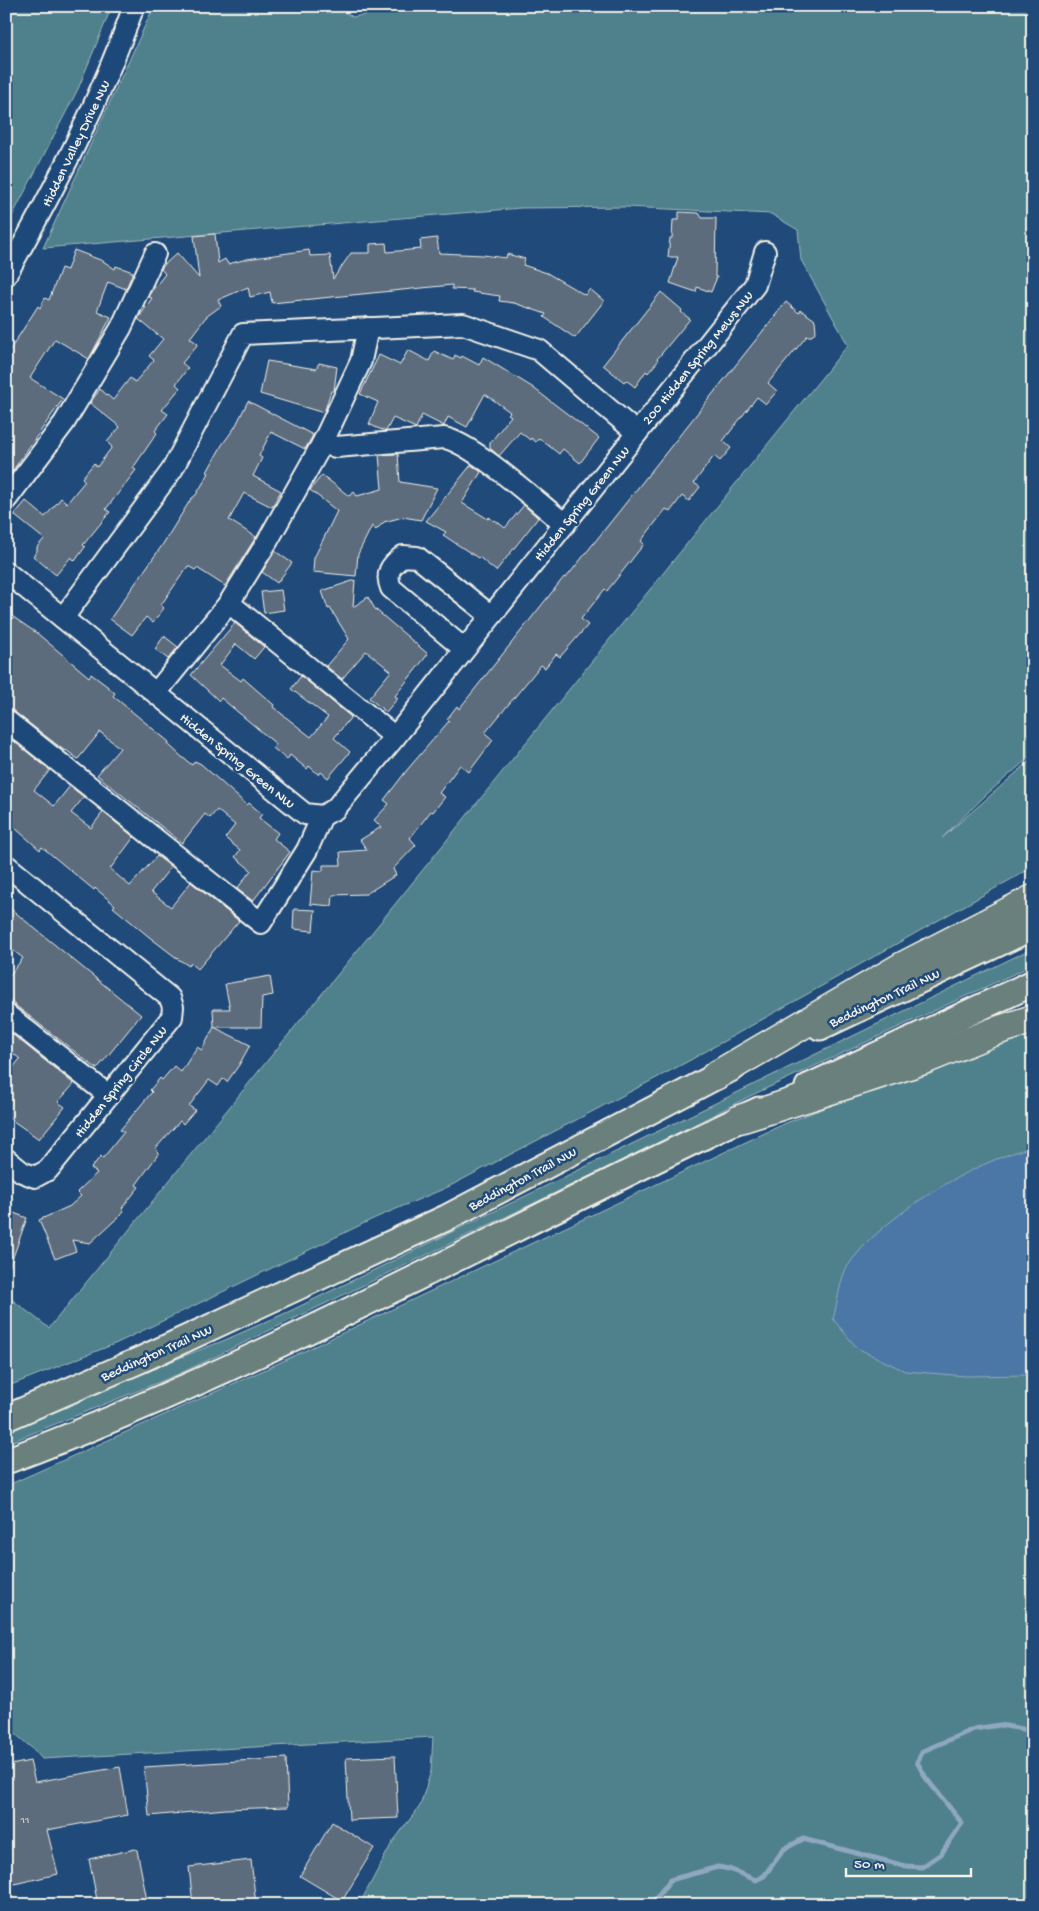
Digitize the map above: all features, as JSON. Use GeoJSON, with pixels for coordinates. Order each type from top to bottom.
{"type":"FeatureCollection","features":[{"type":"Feature","properties":{"kind":"highway"},"geometry":{"type":"LineString","coordinates":[[715,1076],[901,967],[1033,899]]}},
{"type":"Feature","properties":{"kind":"highway"},"geometry":{"type":"LineString","coordinates":[[740,1119],[924,1060],[993,1032],[1033,1019]]}},
{"type":"Feature","properties":{"kind":"main road","name":"Beddington Trail NW"},"geometry":{"type":"LineString","coordinates":[[6,1418],[140,1360],[446,1218],[715,1076],[1033,927]]}},
{"type":"Feature","properties":{"kind":"main road"},"geometry":{"type":"LineString","coordinates":[[6,1462],[129,1412],[252,1358],[740,1119],[1033,983]]}},
{"type":"Feature","properties":{"kind":"street","name":"Hidden Valley Drive NW"},"geometry":{"type":"LineString","coordinates":[[6,275],[50,196],[87,121],[118,50],[134,6]]}},
{"type":"Feature","properties":{"kind":"street","name":"200 Hidden Spring Mews NW"},"geometry":{"type":"LineString","coordinates":[[637,433],[755,285],[765,252]]}},
{"type":"Feature","properties":{"kind":"street"},"geometry":{"type":"LineString","coordinates":[[6,500],[64,423],[121,328],[155,254]]}},
{"type":"Feature","properties":{"kind":"street","name":"Hidden Spring Green NW"},"geometry":{"type":"LineString","coordinates":[[6,572],[305,814],[322,816],[335,809],[395,737],[637,433],[539,350],[463,324],[243,334],[172,470],[63,618]]}},
{"type":"Feature","properties":{"kind":"street"},"geometry":{"type":"LineString","coordinates":[[156,693],[229,603],[267,542],[322,444],[361,361],[368,328]]}},
{"type":"Feature","properties":{"kind":"street"},"geometry":{"type":"LineString","coordinates":[[322,444],[336,447],[444,438],[453,440],[478,455],[565,524]]}},
{"type":"Feature","properties":{"kind":"street"},"geometry":{"type":"LineString","coordinates":[[464,649],[391,588],[387,578],[390,566],[403,556],[417,558],[491,616]]}},
{"type":"Feature","properties":{"kind":"street"},"geometry":{"type":"LineString","coordinates":[[229,603],[395,737]]}},
{"type":"Feature","properties":{"kind":"street"},"geometry":{"type":"LineString","coordinates":[[6,720],[261,923],[306,850],[322,816]]}},
{"type":"Feature","properties":{"kind":"street","name":"Hidden Spring Circle NW"},"geometry":{"type":"LineString","coordinates":[[6,865],[170,998],[173,1007],[172,1017],[48,1170],[35,1178],[22,1172],[6,1159]]}},
{"type":"Feature","properties":{"kind":"street"},"geometry":{"type":"LineString","coordinates":[[6,1014],[108,1095]]}},
{"type":"Feature","properties":{"kind":"green space"},"geometry":{"type":"Polygon","coordinates":[[[6,6],[112,6],[78,89],[6,228],[6,6]]]}},
{"type":"Feature","properties":{"kind":"green space"},"geometry":{"type":"Polygon","coordinates":[[[154,6],[334,6],[353,17],[410,6],[781,6],[830,12],[835,6],[1033,6],[1033,754],[986,795],[942,838],[1033,758],[1033,867],[685,1063],[448,1187],[375,1218],[117,1343],[6,1387],[6,1295],[49,1328],[848,345],[801,260],[798,230],[771,214],[626,207],[521,208],[43,248],[154,6]]]}},
{"type":"Feature","properties":{"kind":"green space"},"geometry":{"type":"Polygon","coordinates":[[[1033,948],[1033,965],[750,1096],[651,1147],[179,1374],[6,1444],[6,1429],[34,1415],[225,1340],[290,1311],[1033,948]]]}},
{"type":"Feature","properties":{"kind":"green space"},"geometry":{"type":"Polygon","coordinates":[[[1033,1032],[1033,1905],[359,1905],[392,1843],[420,1806],[431,1771],[433,1737],[42,1759],[6,1726],[6,1486],[266,1369],[786,1123],[857,1095],[1033,1032]]]}},
{"type":"Feature","properties":{"kind":"water"},"geometry":{"type":"Polygon","coordinates":[[[1033,1147],[1033,1375],[966,1376],[905,1371],[857,1348],[833,1319],[847,1267],[862,1248],[905,1210],[931,1193],[984,1164],[1033,1147]]]}},
{"type":"Feature","properties":{"kind":"building"},"geometry":{"type":"Polygon","coordinates":[[[679,212],[699,213],[702,218],[716,218],[715,277],[717,277],[711,292],[697,287],[696,292],[670,283],[678,257],[668,257],[670,238],[672,238],[673,220],[679,220],[679,212]]]}},
{"type":"Feature","properties":{"kind":"building"},"geometry":{"type":"Polygon","coordinates":[[[215,234],[218,263],[225,259],[228,264],[247,259],[309,250],[310,256],[330,255],[333,279],[351,253],[370,253],[370,244],[386,243],[387,252],[421,249],[420,240],[437,238],[439,253],[506,258],[507,254],[525,259],[523,265],[547,273],[585,295],[590,289],[604,301],[575,338],[544,317],[546,314],[514,303],[499,301],[500,296],[472,292],[473,290],[452,289],[452,285],[272,303],[270,292],[250,297],[248,287],[218,300],[221,306],[206,317],[190,338],[198,344],[182,363],[188,368],[176,384],[180,388],[162,410],[168,414],[155,431],[157,433],[133,468],[136,470],[106,509],[110,512],[83,545],[85,547],[75,561],[71,557],[56,575],[33,556],[37,551],[37,547],[44,539],[14,515],[26,501],[45,517],[61,498],[67,503],[85,481],[82,478],[94,463],[97,467],[112,447],[107,442],[120,427],[90,403],[100,389],[113,400],[130,378],[135,382],[154,360],[149,356],[163,339],[138,319],[152,298],[148,297],[151,292],[165,274],[161,269],[177,253],[199,278],[194,236],[215,234]]]}},
{"type":"Feature","properties":{"kind":"building"},"geometry":{"type":"Polygon","coordinates":[[[74,250],[103,261],[115,269],[116,266],[133,272],[126,289],[108,282],[97,311],[111,317],[89,359],[55,339],[30,378],[63,399],[6,480],[6,356],[38,306],[40,308],[45,298],[49,300],[61,268],[67,270],[74,250]]]}},
{"type":"Feature","properties":{"kind":"building"},"geometry":{"type":"Polygon","coordinates":[[[661,292],[690,319],[657,359],[658,361],[648,373],[646,371],[635,387],[626,380],[624,382],[603,365],[661,292]]]}},
{"type":"Feature","properties":{"kind":"building"},"geometry":{"type":"Polygon","coordinates":[[[786,302],[799,313],[801,310],[815,320],[816,331],[812,336],[807,336],[768,383],[777,391],[766,404],[757,397],[723,441],[731,448],[720,461],[714,456],[694,483],[700,487],[689,501],[682,496],[670,512],[666,509],[641,541],[644,544],[607,591],[605,589],[581,619],[588,625],[560,657],[556,654],[545,668],[541,665],[485,733],[493,740],[469,772],[460,765],[439,793],[445,797],[433,812],[431,811],[410,838],[416,845],[393,869],[396,875],[366,894],[333,895],[332,906],[310,904],[313,870],[323,871],[323,865],[341,865],[340,852],[367,850],[360,840],[381,827],[374,820],[389,804],[384,800],[449,721],[447,719],[457,706],[459,709],[564,577],[566,578],[786,302]]]}},
{"type":"Feature","properties":{"kind":"building"},"geometry":{"type":"Polygon","coordinates":[[[408,350],[429,361],[434,351],[453,360],[455,355],[461,358],[462,356],[479,365],[483,357],[532,387],[599,438],[580,463],[563,449],[559,454],[539,438],[536,442],[520,432],[499,456],[490,448],[490,443],[511,416],[508,414],[510,412],[485,394],[467,427],[448,417],[444,426],[422,415],[416,428],[393,418],[386,431],[377,428],[369,424],[378,402],[360,394],[379,355],[400,365],[408,350]]]}},
{"type":"Feature","properties":{"kind":"building"},"geometry":{"type":"Polygon","coordinates":[[[267,361],[316,369],[319,363],[337,367],[334,391],[331,391],[324,413],[260,394],[267,361]]]}},
{"type":"Feature","properties":{"kind":"building"},"geometry":{"type":"Polygon","coordinates":[[[248,401],[313,435],[305,449],[271,432],[259,456],[262,458],[253,476],[281,491],[272,507],[244,493],[229,520],[256,537],[225,586],[197,568],[195,570],[188,566],[161,605],[164,608],[153,623],[146,617],[132,635],[110,619],[161,547],[191,499],[196,495],[209,473],[207,472],[222,445],[235,427],[248,401]]]}},
{"type":"Feature","properties":{"kind":"building"},"geometry":{"type":"Polygon","coordinates":[[[398,454],[400,482],[437,488],[421,520],[403,517],[384,522],[376,530],[372,526],[358,554],[356,576],[313,572],[314,558],[337,511],[310,490],[322,475],[349,496],[354,492],[357,496],[382,489],[379,455],[398,454]]]}},
{"type":"Feature","properties":{"kind":"building"},"geometry":{"type":"Polygon","coordinates":[[[471,465],[481,472],[462,503],[488,519],[489,517],[495,520],[505,528],[524,505],[538,518],[496,571],[479,557],[443,535],[446,532],[426,521],[471,465]]]}},
{"type":"Feature","properties":{"kind":"building"},"geometry":{"type":"Polygon","coordinates":[[[275,551],[292,563],[277,583],[262,572],[275,551]]]}},
{"type":"Feature","properties":{"kind":"building"},"geometry":{"type":"Polygon","coordinates":[[[355,580],[353,607],[368,597],[375,609],[428,654],[395,696],[398,698],[386,712],[369,698],[391,671],[366,651],[342,679],[326,666],[349,639],[330,608],[328,609],[322,591],[355,580]]]}},
{"type":"Feature","properties":{"kind":"building"},"geometry":{"type":"Polygon","coordinates":[[[281,590],[284,610],[264,613],[261,592],[281,590]]]}},
{"type":"Feature","properties":{"kind":"building"},"geometry":{"type":"Polygon","coordinates":[[[6,612],[38,634],[89,677],[91,674],[107,686],[115,693],[113,696],[169,742],[168,744],[192,765],[195,761],[201,764],[247,805],[249,803],[262,814],[259,818],[278,833],[274,839],[290,852],[253,901],[237,889],[251,870],[235,857],[240,850],[225,838],[235,825],[217,810],[210,818],[205,814],[182,843],[97,775],[120,748],[100,732],[78,759],[13,711],[6,708],[6,612]]]}},
{"type":"Feature","properties":{"kind":"building"},"geometry":{"type":"Polygon","coordinates":[[[235,623],[264,647],[254,659],[236,644],[220,665],[241,681],[243,678],[274,705],[273,707],[311,737],[328,717],[291,689],[301,676],[351,717],[334,738],[350,752],[328,778],[321,772],[319,775],[309,766],[307,769],[290,755],[287,760],[273,748],[276,744],[221,698],[219,701],[191,675],[235,623]]]}},
{"type":"Feature","properties":{"kind":"building"},"geometry":{"type":"Polygon","coordinates":[[[164,636],[178,647],[168,659],[155,649],[164,636]]]}},
{"type":"Feature","properties":{"kind":"building"},"geometry":{"type":"Polygon","coordinates":[[[6,735],[50,770],[34,790],[54,806],[70,786],[84,797],[71,813],[91,828],[103,812],[134,837],[110,869],[130,886],[157,856],[171,867],[151,892],[171,907],[191,882],[239,921],[198,969],[191,963],[189,966],[178,959],[148,936],[113,907],[115,905],[95,888],[94,890],[42,847],[40,850],[6,820],[6,735]]]}},
{"type":"Feature","properties":{"kind":"building"},"geometry":{"type":"Polygon","coordinates":[[[6,905],[141,1015],[97,1069],[6,998],[6,980],[23,958],[6,945],[6,905]]]}},
{"type":"Feature","properties":{"kind":"building"},"geometry":{"type":"Polygon","coordinates":[[[294,909],[315,910],[313,931],[293,929],[294,909]]]}},
{"type":"Feature","properties":{"kind":"building"},"geometry":{"type":"Polygon","coordinates":[[[270,976],[273,995],[262,997],[261,1027],[214,1027],[213,1009],[230,1009],[225,984],[270,976]]]}},
{"type":"Feature","properties":{"kind":"building"},"geometry":{"type":"Polygon","coordinates":[[[214,1027],[250,1045],[239,1065],[227,1082],[223,1079],[218,1086],[209,1080],[189,1106],[195,1110],[183,1124],[180,1121],[155,1149],[159,1153],[136,1185],[139,1187],[122,1208],[124,1212],[90,1243],[72,1240],[76,1251],[55,1259],[39,1220],[70,1206],[81,1196],[77,1192],[97,1173],[91,1168],[101,1156],[103,1158],[124,1132],[120,1130],[152,1092],[150,1090],[174,1066],[181,1072],[197,1047],[202,1050],[214,1027]]]}},
{"type":"Feature","properties":{"kind":"building"},"geometry":{"type":"Polygon","coordinates":[[[6,1029],[74,1084],[58,1102],[65,1107],[39,1139],[6,1116],[6,1076],[20,1059],[6,1048],[6,1029]]]}},
{"type":"Feature","properties":{"kind":"building"},"geometry":{"type":"Polygon","coordinates":[[[6,1210],[27,1218],[8,1271],[6,1270],[6,1210]]]}},
{"type":"Feature","properties":{"kind":"building"},"geometry":{"type":"Polygon","coordinates":[[[395,1756],[398,1818],[349,1820],[346,1758],[395,1756]]]}},
{"type":"Feature","properties":{"kind":"building"},"geometry":{"type":"Polygon","coordinates":[[[286,1758],[288,1807],[226,1809],[149,1816],[144,1767],[286,1758]]]}},
{"type":"Feature","properties":{"kind":"building"},"geometry":{"type":"Polygon","coordinates":[[[30,1761],[35,1782],[120,1767],[128,1815],[47,1830],[58,1874],[10,1885],[6,1872],[6,1766],[30,1761]]]}},
{"type":"Feature","properties":{"kind":"building"},"geometry":{"type":"Polygon","coordinates":[[[332,1822],[374,1848],[342,1901],[300,1876],[332,1822]]]}},
{"type":"Feature","properties":{"kind":"building"},"geometry":{"type":"Polygon","coordinates":[[[137,1850],[148,1905],[98,1905],[89,1859],[137,1850]]]}},
{"type":"Feature","properties":{"kind":"building"},"geometry":{"type":"Polygon","coordinates":[[[251,1860],[256,1905],[193,1905],[189,1867],[251,1860]]]}},
{"type":"Feature","properties":{"kind":"waterway"},"geometry":{"type":"LineString","coordinates":[[651,1905],[670,1880],[718,1867],[729,1869],[756,1880],[764,1876],[784,1849],[803,1839],[905,1866],[922,1867],[941,1854],[962,1823],[926,1778],[917,1762],[923,1751],[974,1729],[1000,1725],[1033,1731]]}}]}
